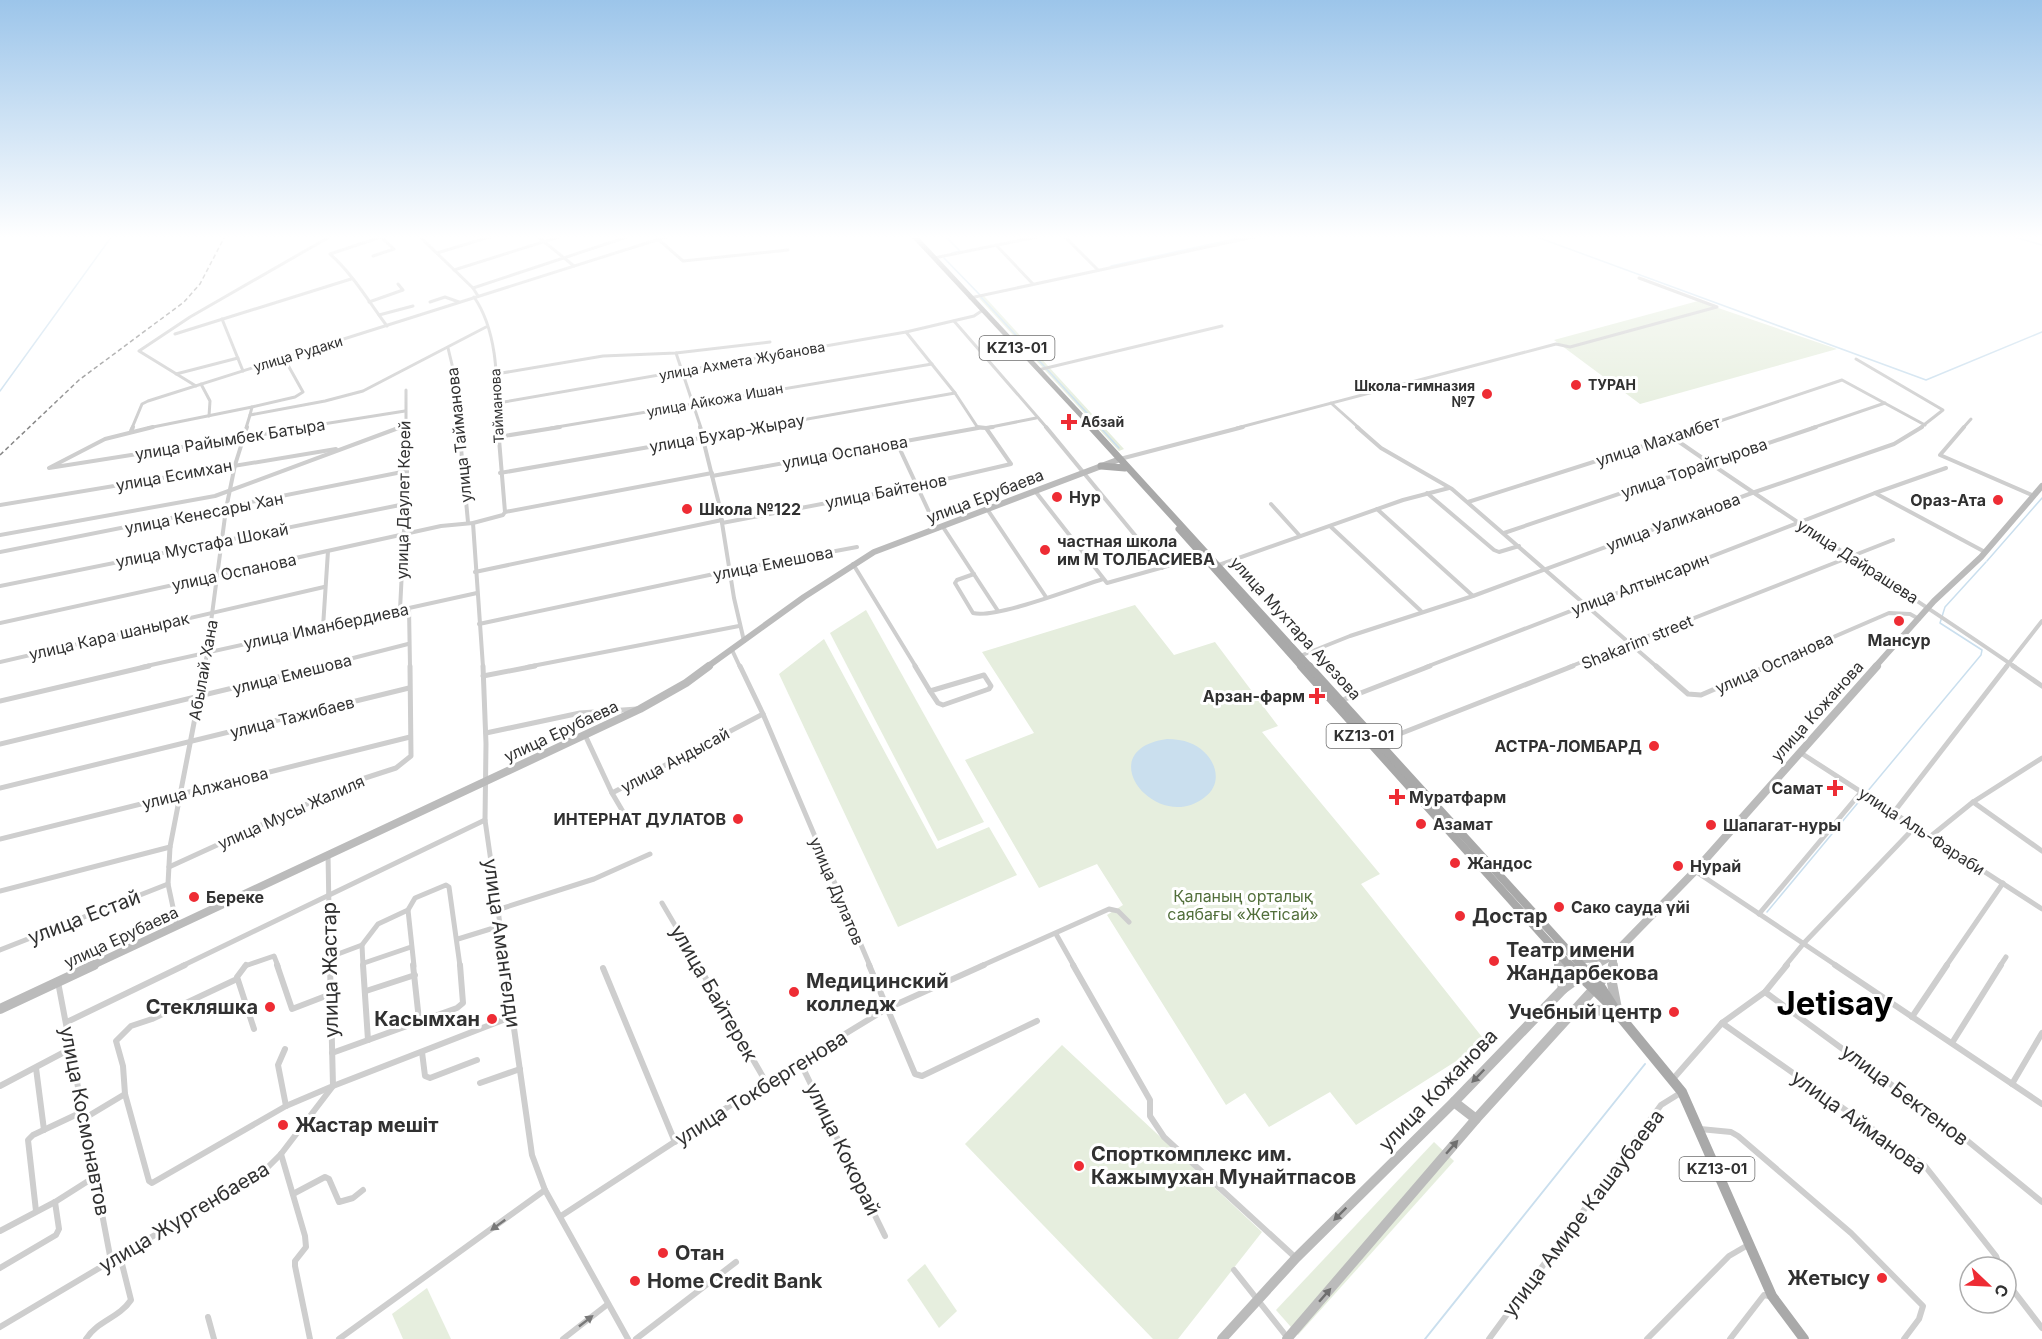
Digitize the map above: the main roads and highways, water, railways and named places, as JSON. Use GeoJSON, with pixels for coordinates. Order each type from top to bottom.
{"type":"FeatureCollection","features":[{"type":"Feature","properties":{"kind":"main road","name":"улица Мухтара Ауезова"},"geometry":{"type":"LineString","coordinates":[[971,298],[1111,448],[1556,951],[1584,974]]}},
{"type":"Feature","properties":{"kind":"main road"},"geometry":{"type":"LineString","coordinates":[[1111,448],[1110,456],[1101,466],[1125,468]]}},
{"type":"Feature","properties":{"kind":"main road","name":"улица Мухтара Ауезова"},"geometry":{"type":"LineString","coordinates":[[1120,459],[1125,468],[1206,555]]}},
{"type":"Feature","properties":{"kind":"main road","name":"улица Мухтара Ауезова"},"geometry":{"type":"LineString","coordinates":[[1338,702],[1379,742],[1569,954],[1673,1079],[1701,1129],[1748,1245],[1772,1296],[1803,1338]]}},
{"type":"Feature","properties":{"kind":"water"},"geometry":{"type":"Polygon","coordinates":[[[1167,739],[1185,741],[1198,747],[1205,752],[1214,767],[1216,775],[1212,790],[1205,797],[1186,806],[1168,806],[1151,799],[1138,787],[1132,772],[1133,758],[1144,746],[1167,739]]]}},
{"type":"Feature","properties":{"kind":"waterway"},"geometry":{"type":"LineString","coordinates":[[0,391],[67,298]]}},
{"type":"Feature","properties":{"kind":"waterway"},"geometry":{"type":"LineString","coordinates":[[982,298],[1119,448]]}},
{"type":"Feature","properties":{"kind":"waterway"},"geometry":{"type":"LineString","coordinates":[[1704,298],[1926,380],[2042,332]]}},
{"type":"Feature","properties":{"kind":"waterway"},"geometry":{"type":"LineString","coordinates":[[1987,561],[2042,498]]}},
{"type":"Feature","properties":{"kind":"waterway"},"geometry":{"type":"LineString","coordinates":[[1767,912],[1981,655],[1982,650],[1940,623],[1945,607],[1986,562]]}},
{"type":"Feature","properties":{"kind":"waterway"},"geometry":{"type":"LineString","coordinates":[[1425,1339],[1645,1064]]}},
{"type":"Feature","properties":{"kind":"railway"},"geometry":{"type":"LineString","coordinates":[[0,455],[79,380],[187,298]]}},
{"type":"Feature","properties":{"kind":"place","name":"ТУРАН"},"geometry":{"type":"Point","coordinates":[1576,385]}},
{"type":"Feature","properties":{"kind":"place","name":"Школа-гимназия №7"},"geometry":{"type":"Point","coordinates":[1487,394]}},
{"type":"Feature","properties":{"kind":"place","name":"Абзай"},"geometry":{"type":"Point","coordinates":[1069,422]}},
{"type":"Feature","properties":{"kind":"place","name":"Нур"},"geometry":{"type":"Point","coordinates":[1057,497]}},
{"type":"Feature","properties":{"kind":"place","name":"Ораз-Ата"},"geometry":{"type":"Point","coordinates":[1998,500]}},
{"type":"Feature","properties":{"kind":"place","name":"Школа №122"},"geometry":{"type":"Point","coordinates":[687,509]}},
{"type":"Feature","properties":{"kind":"place","name":"частная школа им М ТОЛБАСИЕВА"},"geometry":{"type":"Point","coordinates":[1045,550]}},
{"type":"Feature","properties":{"kind":"place","name":"Мансур"},"geometry":{"type":"Point","coordinates":[1899,621]}},
{"type":"Feature","properties":{"kind":"place","name":"Арзан-фарм"},"geometry":{"type":"Point","coordinates":[1317,696]}},
{"type":"Feature","properties":{"kind":"place","name":"АСТРА-ЛОМБАРД"},"geometry":{"type":"Point","coordinates":[1654,746]}},
{"type":"Feature","properties":{"kind":"place","name":"Самат"},"geometry":{"type":"Point","coordinates":[1835,788]}},
{"type":"Feature","properties":{"kind":"place","name":"Муратфарм"},"geometry":{"type":"Point","coordinates":[1397,797]}},
{"type":"Feature","properties":{"kind":"place","name":"ИНТЕРНАТ ДУЛАТОВ"},"geometry":{"type":"Point","coordinates":[738,819]}},
{"type":"Feature","properties":{"kind":"place","name":"Азамат"},"geometry":{"type":"Point","coordinates":[1421,824]}},
{"type":"Feature","properties":{"kind":"place","name":"Шапагат-нуры"},"geometry":{"type":"Point","coordinates":[1711,825]}},
{"type":"Feature","properties":{"kind":"place","name":"Жандос"},"geometry":{"type":"Point","coordinates":[1455,863]}},
{"type":"Feature","properties":{"kind":"place","name":"Нурай"},"geometry":{"type":"Point","coordinates":[1678,866]}},
{"type":"Feature","properties":{"kind":"place","name":"Береке"},"geometry":{"type":"Point","coordinates":[194,897]}},
{"type":"Feature","properties":{"kind":"place","name":"Сако сауда үйі"},"geometry":{"type":"Point","coordinates":[1559,907]}},
{"type":"Feature","properties":{"kind":"place","name":"Достар"},"geometry":{"type":"Point","coordinates":[1460,916]}},
{"type":"Feature","properties":{"kind":"place","name":"Театр имени Жандарбекова"},"geometry":{"type":"Point","coordinates":[1494,961]}},
{"type":"Feature","properties":{"kind":"place","name":"Медицинский колледж"},"geometry":{"type":"Point","coordinates":[794,992]}},
{"type":"Feature","properties":{"kind":"place","name":"Стекляшка"},"geometry":{"type":"Point","coordinates":[270,1007]}},
{"type":"Feature","properties":{"kind":"place","name":"Учебный центр"},"geometry":{"type":"Point","coordinates":[1674,1012]}},
{"type":"Feature","properties":{"kind":"place","name":"Касымхан"},"geometry":{"type":"Point","coordinates":[492,1019]}},
{"type":"Feature","properties":{"kind":"place","name":"Жастар мешіт"},"geometry":{"type":"Point","coordinates":[283,1125]}},
{"type":"Feature","properties":{"kind":"place","name":"Спорткомплекс им. Кажымухан Мунайтпасов"},"geometry":{"type":"Point","coordinates":[1079,1166]}},
{"type":"Feature","properties":{"kind":"place","name":"Отан"},"geometry":{"type":"Point","coordinates":[663,1253]}},
{"type":"Feature","properties":{"kind":"place","name":"Жетысу"},"geometry":{"type":"Point","coordinates":[1882,1278]}},
{"type":"Feature","properties":{"kind":"place","name":"Home Credit Bank"},"geometry":{"type":"Point","coordinates":[635,1281]}},
{"type":"Feature","properties":{"kind":"district","name":"Jetisay"},"geometry":{"type":"Point","coordinates":[1835,1003]}},
{"type":"Feature","properties":{"kind":"park label","name":"Қаланың орталық саябағы «Жетісай»"},"geometry":{"type":"Point","coordinates":[1243,905]}}]}
